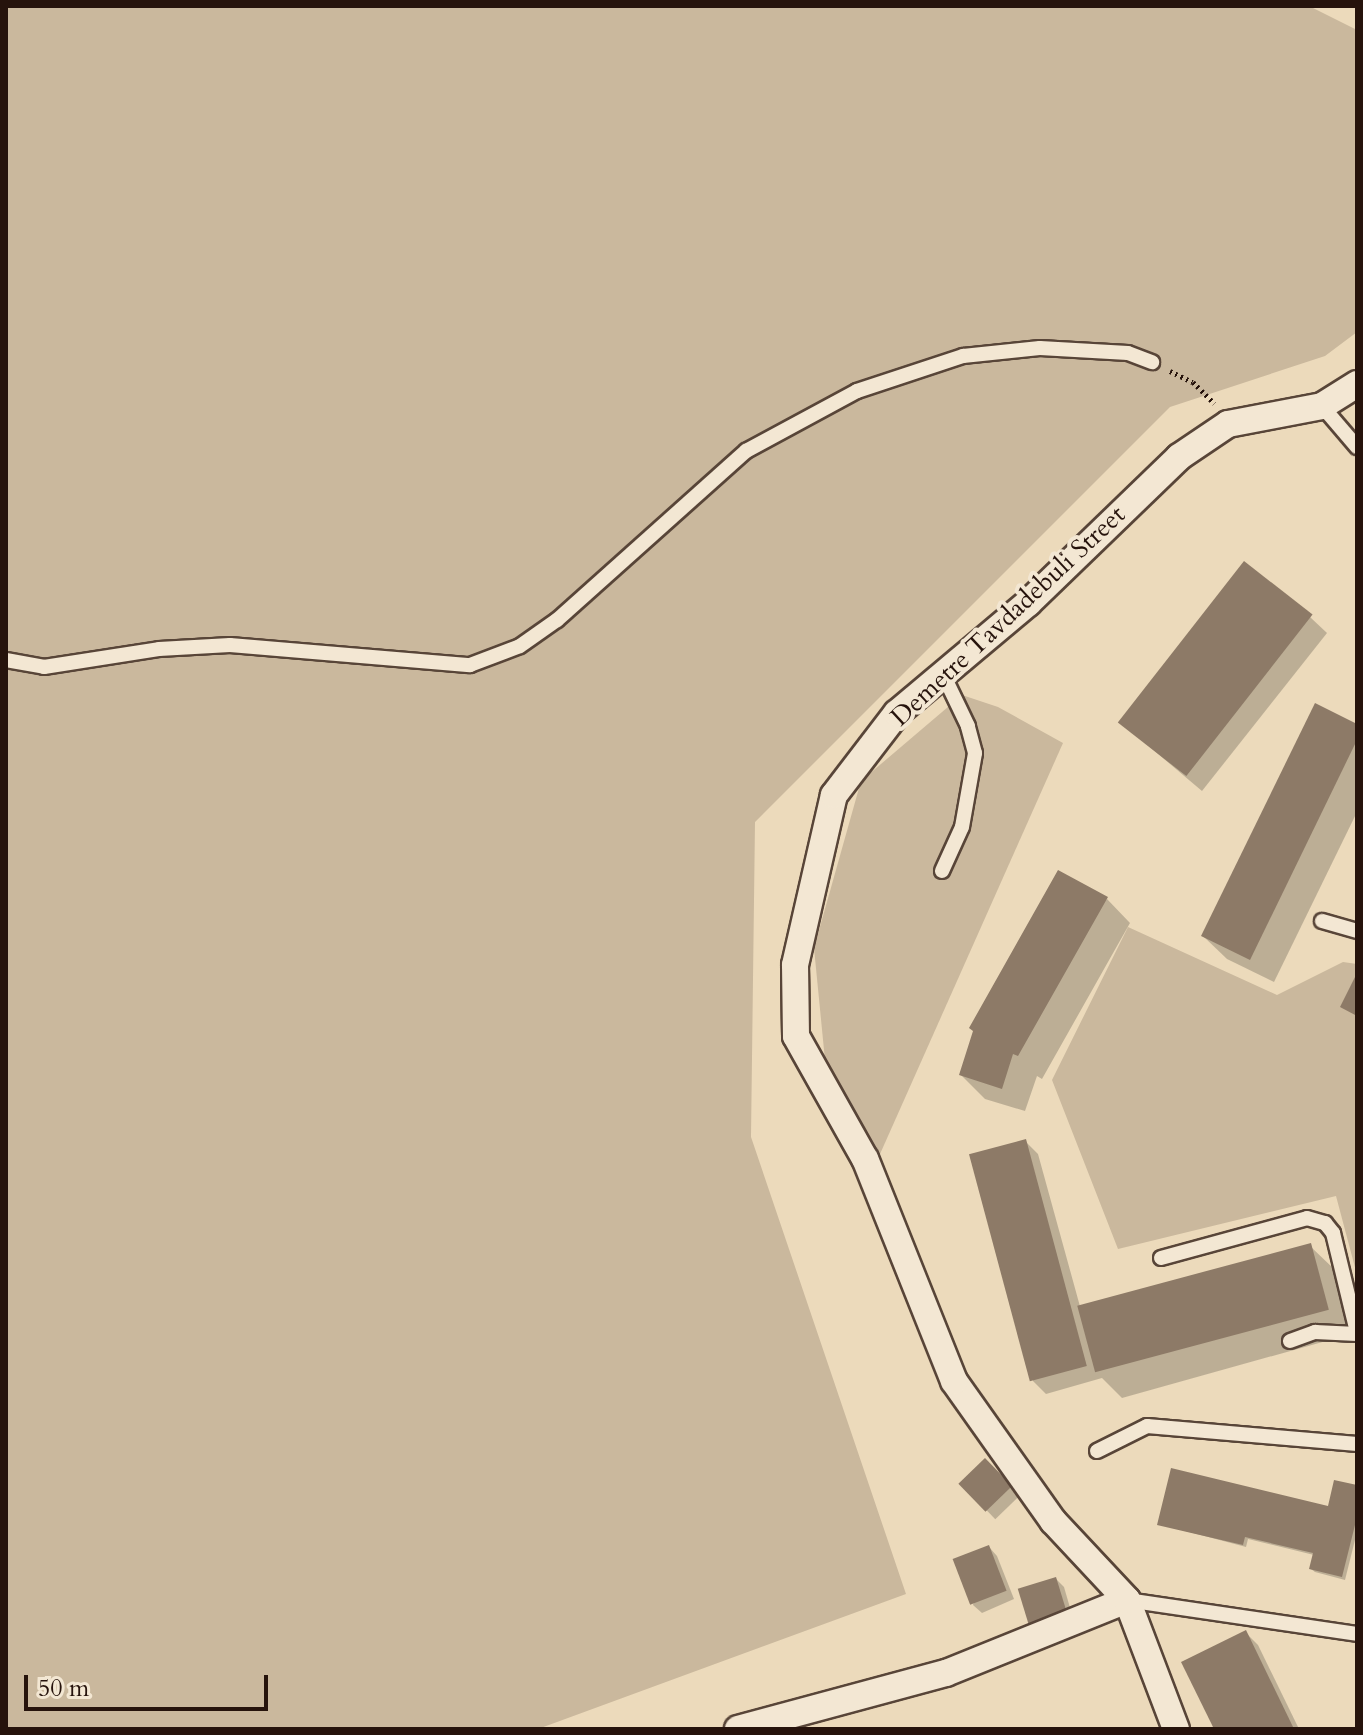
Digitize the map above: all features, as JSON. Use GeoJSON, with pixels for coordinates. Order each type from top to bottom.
{"type":"FeatureCollection","features":[{"type":"Feature","properties":{"kind":"street","name":"Demetre Tavdadebuli Street"},"geometry":{"type":"LineString","coordinates":[[1176,1729],[1127,1600],[1053,1521],[954,1381],[865,1159],[796,1036],[795,965],[834,795],[897,713],[1028,603],[1223,416],[1322,406],[1357,384]]}},
{"type":"Feature","properties":{"kind":"street"},"geometry":{"type":"LineString","coordinates":[[738,1729],[946,1673],[1127,1600]]}},
{"type":"Feature","properties":{"kind":"lane"},"geometry":{"type":"LineString","coordinates":[[6,660],[44,667],[159,649],[230,645],[470,665],[520,646],[557,620],[746,451],[857,391],[963,356],[1040,348],[1128,353],[1152,362]]}},
{"type":"Feature","properties":{"kind":"lane"},"geometry":{"type":"LineString","coordinates":[[1322,406],[1357,447]]}},
{"type":"Feature","properties":{"kind":"lane"},"geometry":{"type":"LineString","coordinates":[[942,871],[962,827],[975,753],[968,726],[943,674]]}},
{"type":"Feature","properties":{"kind":"lane"},"geometry":{"type":"LineString","coordinates":[[1322,921],[1357,931]]}},
{"type":"Feature","properties":{"kind":"lane"},"geometry":{"type":"LineString","coordinates":[[1161,1258],[1307,1218],[1325,1223],[1333,1233],[1357,1333],[1315,1332],[1290,1341]]}},
{"type":"Feature","properties":{"kind":"lane"},"geometry":{"type":"LineString","coordinates":[[1097,1451],[1147,1426],[1357,1444]]}},
{"type":"Feature","properties":{"kind":"lane"},"geometry":{"type":"LineString","coordinates":[[1127,1600],[1357,1634]]}},
{"type":"Feature","properties":{"kind":"path"},"geometry":{"type":"LineString","coordinates":[[1152,362],[1193,382],[1223,416]]}},
{"type":"Feature","properties":{"kind":"shaded area"},"geometry":{"type":"Polygon","coordinates":[[[6,6],[1309,6],[1357,30],[1357,332],[1325,356],[1170,407],[755,822],[751,1137],[906,1594],[538,1729],[6,1729],[6,6]]]}},
{"type":"Feature","properties":{"kind":"shaded area"},"geometry":{"type":"Polygon","coordinates":[[[962,695],[998,707],[1063,743],[876,1163],[825,1060],[814,948],[861,781],[962,695]]]}},
{"type":"Feature","properties":{"kind":"shaded area"},"geometry":{"type":"Polygon","coordinates":[[[1128,927],[1277,995],[1343,962],[1357,964],[1357,1275],[1336,1196],[1118,1249],[1052,1080],[1128,927]]]}},
{"type":"Feature","properties":{"kind":"building"},"geometry":{"type":"Polygon","coordinates":[[[1244,561],[1313,615],[1186,776],[1118,723],[1244,561]]]}},
{"type":"Feature","properties":{"kind":"building"},"geometry":{"type":"Polygon","coordinates":[[[1315,703],[1357,724],[1357,740],[1250,960],[1201,936],[1315,703]]]}},
{"type":"Feature","properties":{"kind":"building"},"geometry":{"type":"Polygon","coordinates":[[[1058,870],[1108,897],[1018,1056],[1013,1054],[1002,1089],[959,1075],[973,1031],[969,1028],[1058,870]]]}},
{"type":"Feature","properties":{"kind":"building"},"geometry":{"type":"Polygon","coordinates":[[[1357,973],[1357,1016],[1340,1007],[1357,973]]]}},
{"type":"Feature","properties":{"kind":"building"},"geometry":{"type":"Polygon","coordinates":[[[1026,1139],[1087,1366],[1030,1381],[969,1154],[1026,1139]]]}},
{"type":"Feature","properties":{"kind":"building"},"geometry":{"type":"Polygon","coordinates":[[[1311,1243],[1329,1310],[1095,1372],[1077,1306],[1311,1243]]]}},
{"type":"Feature","properties":{"kind":"building"},"geometry":{"type":"Polygon","coordinates":[[[985,1458],[1012,1486],[985,1512],[958,1484],[985,1458]]]}},
{"type":"Feature","properties":{"kind":"building"},"geometry":{"type":"Polygon","coordinates":[[[1171,1468],[1328,1506],[1334,1480],[1357,1485],[1357,1517],[1342,1577],[1309,1569],[1313,1553],[1245,1537],[1243,1545],[1157,1525],[1171,1468]]]}},
{"type":"Feature","properties":{"kind":"building"},"geometry":{"type":"Polygon","coordinates":[[[989,1545],[1007,1591],[970,1605],[953,1559],[989,1545]]]}},
{"type":"Feature","properties":{"kind":"building"},"geometry":{"type":"Polygon","coordinates":[[[1056,1577],[1068,1616],[1030,1628],[1018,1589],[1056,1577]]]}},
{"type":"Feature","properties":{"kind":"building"},"geometry":{"type":"Polygon","coordinates":[[[1246,1630],[1294,1729],[1214,1729],[1181,1662],[1246,1630]]]}}]}
